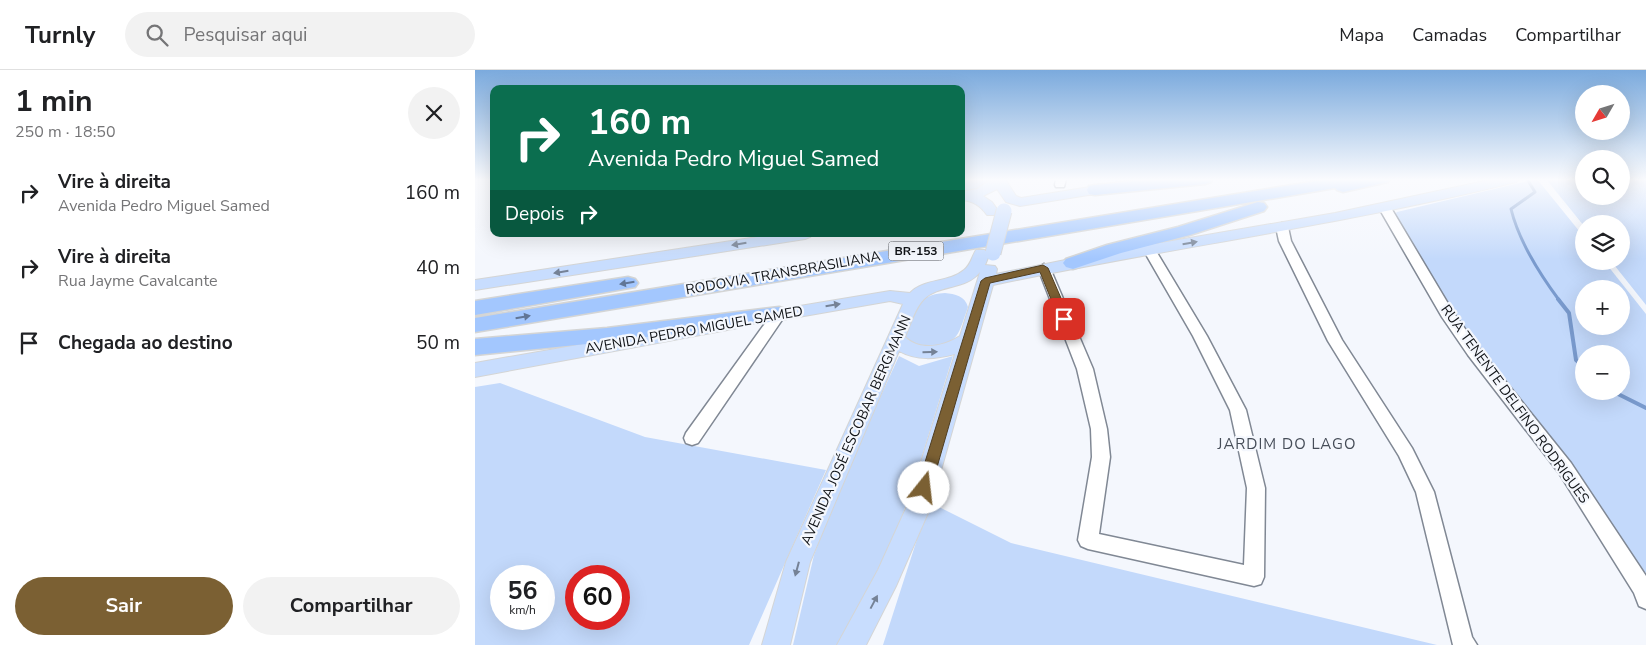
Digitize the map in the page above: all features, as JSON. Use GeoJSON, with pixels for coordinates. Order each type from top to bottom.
{"type":"FeatureCollection","features":[{"type":"Feature","properties":{"kind":"highway"},"geometry":{"type":"LineString","coordinates":[[965,229],[1110,206]]}},
{"type":"Feature","properties":{"kind":"highway","name":"RODOVIA TRANSBRASILIANA"},"geometry":{"type":"LineString","coordinates":[[475,325],[1195,206]]}},
{"type":"Feature","properties":{"kind":"highway"},"geometry":{"type":"LineString","coordinates":[[1073,263],[1114,249],[1184,231],[1262,206]]}},
{"type":"Feature","properties":{"kind":"highway","name":"RODOVIA TRANSBRASILIANA"},"geometry":{"type":"LineString","coordinates":[[475,308],[916,237]]}},
{"type":"Feature","properties":{"kind":"highway"},"geometry":{"type":"LineString","coordinates":[[475,347],[607,335],[779,314]]}},
{"type":"Feature","properties":{"kind":"main road"},"geometry":{"type":"LineString","coordinates":[[994,206],[1006,206]]}},
{"type":"Feature","properties":{"kind":"main road"},"geometry":{"type":"LineString","coordinates":[[945,285],[967,289],[975,294],[1043,268],[1150,251],[1394,206]]}},
{"type":"Feature","properties":{"kind":"main road"},"geometry":{"type":"LineString","coordinates":[[851,645],[887,578],[919,506],[983,290],[988,253],[1002,207]]}},
{"type":"Feature","properties":{"kind":"main road"},"geometry":{"type":"LineString","coordinates":[[475,286],[786,237]]}},
{"type":"Feature","properties":{"kind":"main road","name":"AVENIDA JOSÉ ESCOBAR BERGMANN"},"geometry":{"type":"LineString","coordinates":[[776,645],[799,562],[895,338],[912,303],[918,294],[970,274],[988,253]]}},
{"type":"Feature","properties":{"kind":"main road","name":"AVENIDA PEDRO MIGUEL SAMED"},"geometry":{"type":"LineString","coordinates":[[475,370],[695,332],[779,314],[890,296],[907,298],[912,303]]}},
{"type":"Feature","properties":{"kind":"main road"},"geometry":{"type":"LineString","coordinates":[[895,338],[899,343],[913,351],[932,353],[952,349],[967,340]]}},
{"type":"Feature","properties":{"kind":"street","name":"RUA TENENTE DELFINO RODRIGUES"},"geometry":{"type":"LineString","coordinates":[[1385,208],[1447,314],[1473,351],[1565,468],[1645,592]]}},
{"type":"Feature","properties":{"kind":"street"},"geometry":{"type":"LineString","coordinates":[[1282,227],[1285,240],[1335,341],[1406,453],[1425,492],[1465,645]]}},
{"type":"Feature","properties":{"kind":"street"},"geometry":{"type":"LineString","coordinates":[[1043,268],[1085,369],[1099,429],[1101,457],[1088,540],[1254,577],[1256,488],[1238,410],[1200,336],[1150,251]]}},
{"type":"Feature","properties":{"kind":"street"},"geometry":{"type":"LineString","coordinates":[[692,438],[779,314]]}},
{"type":"Feature","properties":{"kind":"shaded area"},"geometry":{"type":"Polygon","coordinates":[[[1423,206],[1559,206],[1575,226],[1575,270],[1611,270],[1619,280],[1575,280],[1575,335],[1630,335],[1630,294],[1646,314],[1646,572],[1643,573],[1477,351],[1394,215],[1397,212],[1423,206]]]}},
{"type":"Feature","properties":{"kind":"shaded area"},"geometry":{"type":"Polygon","coordinates":[[[1568,206],[1646,206],[1646,305],[1630,285],[1630,280],[1626,280],[1618,270],[1630,270],[1630,215],[1575,215],[1568,206]]]}},
{"type":"Feature","properties":{"kind":"shaded area"},"geometry":{"type":"Polygon","coordinates":[[[945,293],[959,296],[967,303],[968,307],[958,334],[949,342],[921,348],[907,339],[905,335],[914,311],[917,305],[927,297],[945,293]]]}},
{"type":"Feature","properties":{"kind":"shaded area"},"geometry":{"type":"Polygon","coordinates":[[[899,356],[919,366],[953,356],[896,533],[840,645],[793,645],[814,555],[841,483],[899,356]]]}},
{"type":"Feature","properties":{"kind":"shaded area"},"geometry":{"type":"Polygon","coordinates":[[[500,383],[645,437],[826,470],[749,645],[475,645],[475,387],[500,383]]]}},
{"type":"Feature","properties":{"kind":"shaded area"},"geometry":{"type":"Polygon","coordinates":[[[929,502],[1011,543],[1437,645],[883,645],[929,502]]]}},
{"type":"Feature","properties":{"kind":"waterway"},"geometry":{"type":"LineString","coordinates":[[1515,206],[1511,209],[1519,233],[1544,279],[1559,300]]}},
{"type":"Feature","properties":{"kind":"waterway"},"geometry":{"type":"LineString","coordinates":[[1558,299],[1569,313],[1575,353]]}},
{"type":"Feature","properties":{"kind":"waterway"},"geometry":{"type":"LineString","coordinates":[[1630,400],[1646,408]]}},
{"type":"Feature","properties":{"kind":"district","name":"JARDIM DO LAGO"},"geometry":{"type":"Point","coordinates":[1287,444]}},
{"type":"Feature","properties":{"kind":"route"},"geometry":{"type":"LineString","coordinates":[[924,488],[985,281],[1043,268],[1064,319]]}}]}
